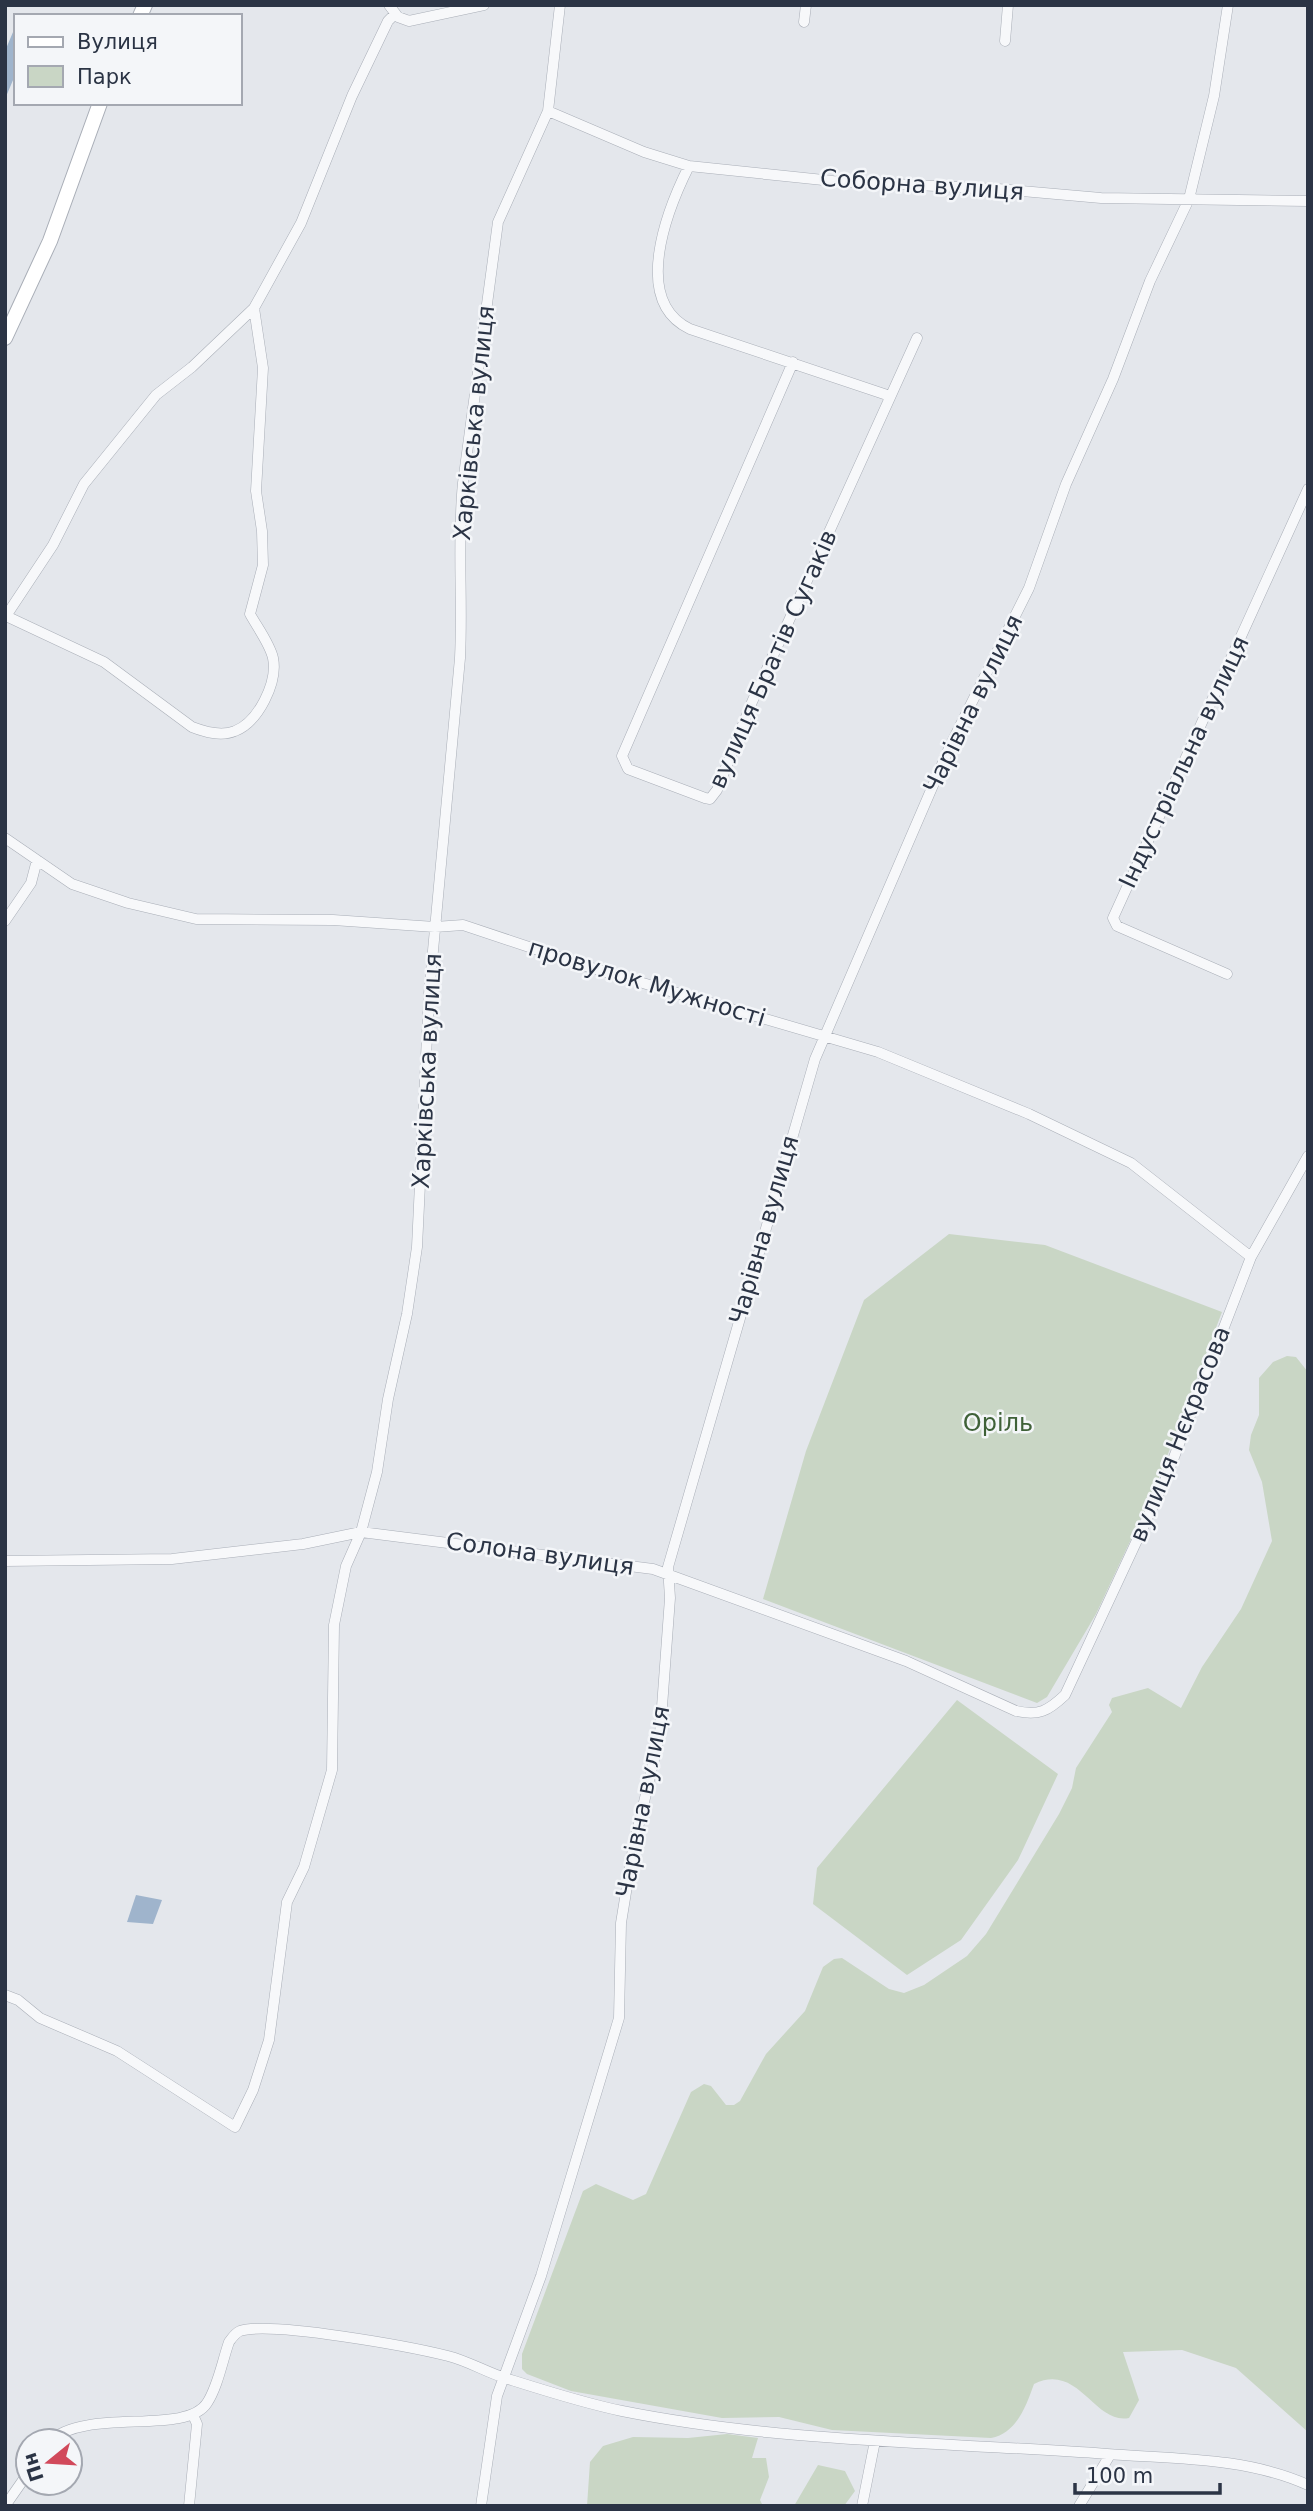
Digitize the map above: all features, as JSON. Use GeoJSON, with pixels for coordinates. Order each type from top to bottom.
{"type":"FeatureCollection","features":[{"type":"Feature","properties":{"kind":"main road"},"geometry":{"type":"LineString","coordinates":[[5,338],[50,241],[99,105]]}},
{"type":"Feature","properties":{"kind":"street"},"geometry":{"type":"LineString","coordinates":[[254,308],[263,368],[256,491],[262,531],[263,565],[250,614],[273,658],[271,682],[250,721],[234,732],[208,733],[192,727],[104,662],[6,615],[53,545],[84,484],[156,395],[192,367],[254,308],[301,223],[352,96],[392,10],[409,21],[484,5]]}},
{"type":"Feature","properties":{"kind":"street","name":"Харківська вулиця"},"geometry":{"type":"LineString","coordinates":[[5,1995],[18,2000],[40,2018],[117,2051],[235,2127],[253,2090],[269,2039],[288,1902],[304,1867],[332,1770],[334,1625],[346,1566],[361,1532],[377,1472],[417,1247],[435,928],[460,658],[461,506],[478,354],[498,222],[548,111],[560,5]]}},
{"type":"Feature","properties":{"kind":"street"},"geometry":{"type":"LineString","coordinates":[[804,22],[806,5]]}},
{"type":"Feature","properties":{"kind":"street"},"geometry":{"type":"LineString","coordinates":[[1005,41],[1008,5]]}},
{"type":"Feature","properties":{"kind":"street","name":"Чарівна вулиця"},"geometry":{"type":"LineString","coordinates":[[480,2505],[490,2435],[504,2378],[541,2276],[619,2018],[621,1923],[633,1849],[660,1734],[670,1598],[668,1575],[685,1502],[799,1106],[824,1038],[950,746],[1029,588],[1066,484],[1114,379],[1150,281],[1189,199],[1214,96],[1228,5]]}},
{"type":"Feature","properties":{"kind":"street","name":"Соборна вулиця"},"geometry":{"type":"LineString","coordinates":[[548,111],[600,135],[689,166],[874,184],[998,189],[1101,198],[1308,201]]}},
{"type":"Feature","properties":{"kind":"street"},"geometry":{"type":"LineString","coordinates":[[689,166],[670,209],[660,255],[658,282],[666,312],[675,322],[890,396],[917,338]]}},
{"type":"Feature","properties":{"kind":"street","name":"вулиця Братів Сугаків"},"geometry":{"type":"LineString","coordinates":[[793,362],[622,755],[628,769],[705,798],[710,799],[718,790],[752,702],[890,396]]}},
{"type":"Feature","properties":{"kind":"street","name":"Індустріальна вулиця"},"geometry":{"type":"LineString","coordinates":[[1227,974],[1117,926],[1114,918],[1308,489]]}},
{"type":"Feature","properties":{"kind":"street","name":"провулок Мужності"},"geometry":{"type":"LineString","coordinates":[[5,838],[72,884],[128,903],[195,919],[333,920],[435,928],[463,925],[595,969],[878,1052],[1029,1114],[1131,1163],[1251,1257]]}},
{"type":"Feature","properties":{"kind":"street"},"geometry":{"type":"LineString","coordinates":[[5,921],[31,883],[37,860]]}},
{"type":"Feature","properties":{"kind":"street","name":"вулиця Нєкрасова"},"geometry":{"type":"LineString","coordinates":[[1049,1711],[1065,1695],[1166,1478],[1251,1257],[1308,1156]]}},
{"type":"Feature","properties":{"kind":"street","name":"Солона вулиця"},"geometry":{"type":"LineString","coordinates":[[5,1561],[172,1559],[303,1544],[361,1532],[653,1569],[906,1661],[1016,1711],[1034,1715],[1049,1711]]}},
{"type":"Feature","properties":{"kind":"street"},"geometry":{"type":"LineString","coordinates":[[82,2427],[141,2420],[182,2419],[193,2415],[206,2405],[229,2342],[241,2330],[275,2330],[387,2344],[451,2357],[504,2378],[619,2410],[698,2425],[875,2441],[1168,2458],[1277,2471],[1308,2485]]}},
{"type":"Feature","properties":{"kind":"street"},"geometry":{"type":"LineString","coordinates":[[189,2506],[197,2424],[193,2415]]}},
{"type":"Feature","properties":{"kind":"street"},"geometry":{"type":"LineString","coordinates":[[862,2506],[875,2441]]}},
{"type":"Feature","properties":{"kind":"street"},"geometry":{"type":"LineString","coordinates":[[1079,2506],[1110,2455]]}},
{"type":"Feature","properties":{"kind":"street"},"geometry":{"type":"LineString","coordinates":[[5,2505],[10,2490]]}},
{"type":"Feature","properties":{"kind":"green space","name":"Оріль"},"geometry":{"type":"Polygon","coordinates":[[[949,1234],[1045,1245],[1222,1312],[1155,1488],[1096,1614],[1047,1697],[1037,1703],[763,1599],[806,1451],[864,1300],[949,1234]]]}},
{"type":"Feature","properties":{"kind":"green space"},"geometry":{"type":"Polygon","coordinates":[[[1287,1356],[1296,1357],[1308,1372],[1308,2432],[1236,2368],[1182,2350],[1123,2352],[1139,2400],[1129,2418],[1117,2418],[1106,2413],[1075,2387],[1050,2379],[1034,2384],[1014,2425],[1008,2431],[991,2438],[832,2430],[779,2417],[722,2418],[571,2391],[527,2374],[522,2369],[522,2354],[583,2191],[596,2184],[633,2200],[646,2194],[691,2092],[704,2084],[711,2086],[726,2105],[734,2105],[740,2101],[766,2054],[805,2011],[823,1967],[834,1959],[842,1958],[889,1989],[904,1993],[924,1985],[967,1956],[986,1934],[1059,1814],[1072,1788],[1076,1768],[1112,1712],[1109,1705],[1112,1698],[1148,1688],[1181,1708],[1202,1667],[1241,1609],[1272,1541],[1262,1482],[1249,1450],[1251,1435],[1259,1415],[1259,1378],[1273,1362],[1287,1356]]]}},
{"type":"Feature","properties":{"kind":"green space"},"geometry":{"type":"Polygon","coordinates":[[[957,1700],[1058,1774],[1018,1860],[961,1940],[907,1975],[813,1904],[817,1868],[957,1700]]]}},
{"type":"Feature","properties":{"kind":"green space"},"geometry":{"type":"Polygon","coordinates":[[[727,2434],[758,2438],[752,2458],[766,2458],[769,2477],[760,2500],[763,2506],[587,2506],[590,2462],[603,2446],[633,2437],[688,2438],[727,2434]]]}},
{"type":"Feature","properties":{"kind":"green space"},"geometry":{"type":"Polygon","coordinates":[[[818,2465],[845,2471],[855,2491],[844,2506],[794,2506],[818,2465]]]}},
{"type":"Feature","properties":{"kind":"water"},"geometry":{"type":"Polygon","coordinates":[[[14,30],[14,78],[5,99],[5,51],[14,30]]]}},
{"type":"Feature","properties":{"kind":"water"},"geometry":{"type":"Polygon","coordinates":[[[136,1895],[162,1900],[153,1924],[127,1922],[136,1895]]]}}]}
